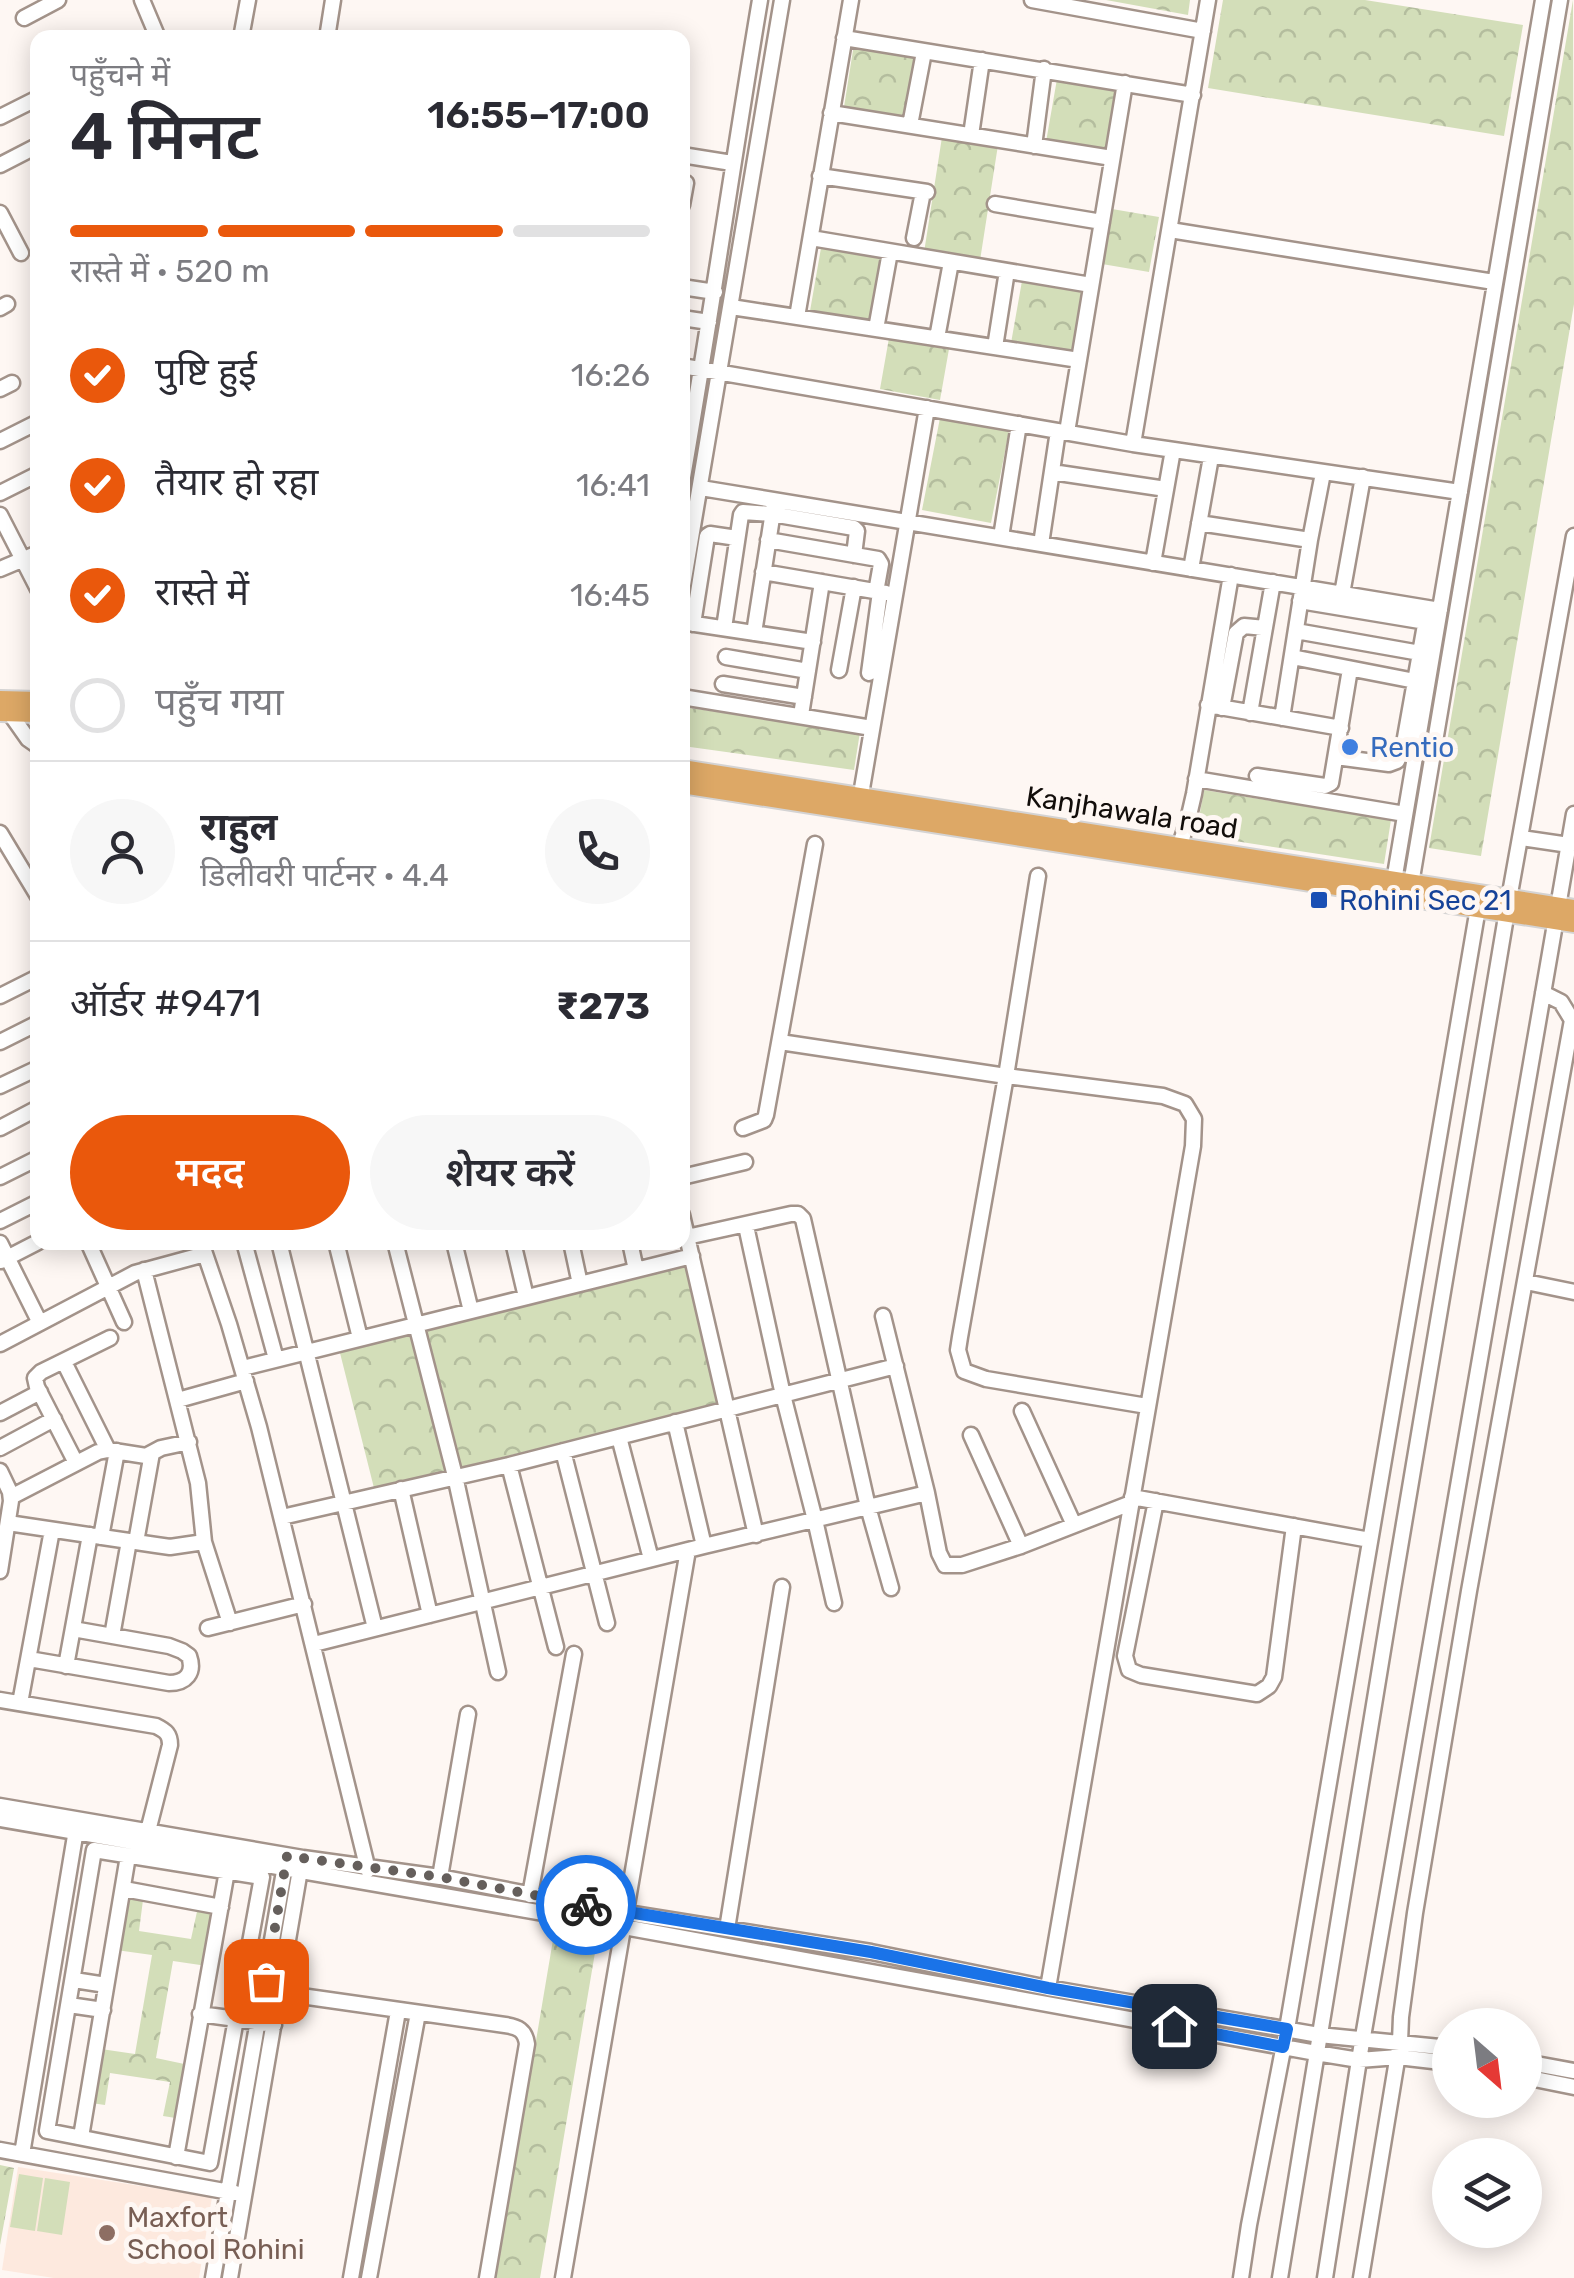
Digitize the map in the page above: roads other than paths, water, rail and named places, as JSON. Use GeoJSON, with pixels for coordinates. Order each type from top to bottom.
{"type":"FeatureCollection","features":[{"type":"Feature","properties":{"kind":"main road"},"geometry":{"type":"LineString","coordinates":[[3,708],[30,702]]}},
{"type":"Feature","properties":{"kind":"main road"},"geometry":{"type":"LineString","coordinates":[[3,708],[30,713]]}},
{"type":"Feature","properties":{"kind":"main road","name":"Kanjhawala road"},"geometry":{"type":"LineString","coordinates":[[690,770],[860,805]]}},
{"type":"Feature","properties":{"kind":"main road","name":"Kanjhawala road"},"geometry":{"type":"LineString","coordinates":[[690,785],[860,805],[1177,854],[1478,908],[1508,906]]}},
{"type":"Feature","properties":{"kind":"main road","name":"Kanjhawala road"},"geometry":{"type":"LineString","coordinates":[[1177,854],[1402,882],[1508,906],[1566,914]]}},
{"type":"Feature","properties":{"kind":"street"},"geometry":{"type":"LineString","coordinates":[[24,18],[58,0]]}},
{"type":"Feature","properties":{"kind":"street"},"geometry":{"type":"LineString","coordinates":[[142,0],[155,30]]}},
{"type":"Feature","properties":{"kind":"street"},"geometry":{"type":"LineString","coordinates":[[242,30],[248,0]]}},
{"type":"Feature","properties":{"kind":"street"},"geometry":{"type":"LineString","coordinates":[[328,30],[333,0]]}},
{"type":"Feature","properties":{"kind":"street"},"geometry":{"type":"LineString","coordinates":[[690,432],[760,0]]}},
{"type":"Feature","properties":{"kind":"street"},"geometry":{"type":"LineString","coordinates":[[690,548],[782,0]]}},
{"type":"Feature","properties":{"kind":"street"},"geometry":{"type":"LineString","coordinates":[[797,317],[850,0]]}},
{"type":"Feature","properties":{"kind":"street"},"geometry":{"type":"LineString","coordinates":[[1032,0],[1203,31]]}},
{"type":"Feature","properties":{"kind":"street"},"geometry":{"type":"LineString","coordinates":[[1133,444],[1208,0]]}},
{"type":"Feature","properties":{"kind":"street"},"geometry":{"type":"LineString","coordinates":[[1336,757],[1390,764],[1397,761],[1403,749],[1420,652],[1460,492],[1542,0]]}},
{"type":"Feature","properties":{"kind":"street"},"geometry":{"type":"LineString","coordinates":[[1402,882],[1560,0]]}},
{"type":"Feature","properties":{"kind":"street"},"geometry":{"type":"LineString","coordinates":[[844,38],[1192,95]]}},
{"type":"Feature","properties":{"kind":"street"},"geometry":{"type":"LineString","coordinates":[[910,125],[924,52]]}},
{"type":"Feature","properties":{"kind":"street"},"geometry":{"type":"LineString","coordinates":[[971,135],[982,60]]}},
{"type":"Feature","properties":{"kind":"street"},"geometry":{"type":"LineString","coordinates":[[1034,146],[1044,69]]}},
{"type":"Feature","properties":{"kind":"street"},"geometry":{"type":"LineString","coordinates":[[1041,544],[1052,472],[1079,360],[1125,83]]}},
{"type":"Feature","properties":{"kind":"street"},"geometry":{"type":"LineString","coordinates":[[0,117],[30,102]]}},
{"type":"Feature","properties":{"kind":"street"},"geometry":{"type":"LineString","coordinates":[[832,113],[1112,158]]}},
{"type":"Feature","properties":{"kind":"street"},"geometry":{"type":"LineString","coordinates":[[0,165],[30,150]]}},
{"type":"Feature","properties":{"kind":"street"},"geometry":{"type":"LineString","coordinates":[[690,156],[732,163]]}},
{"type":"Feature","properties":{"kind":"street"},"geometry":{"type":"LineString","coordinates":[[820,176],[925,192],[914,238]]}},
{"type":"Feature","properties":{"kind":"street"},"geometry":{"type":"LineString","coordinates":[[995,204],[1102,222]]}},
{"type":"Feature","properties":{"kind":"street"},"geometry":{"type":"LineString","coordinates":[[0,212],[21,253]]}},
{"type":"Feature","properties":{"kind":"street"},"geometry":{"type":"LineString","coordinates":[[1170,230],[1494,282]]}},
{"type":"Feature","properties":{"kind":"street"},"geometry":{"type":"LineString","coordinates":[[811,238],[1092,285]]}},
{"type":"Feature","properties":{"kind":"street"},"geometry":{"type":"LineString","coordinates":[[876,329],[890,252]]}},
{"type":"Feature","properties":{"kind":"street"},"geometry":{"type":"LineString","coordinates":[[937,338],[951,262]]}},
{"type":"Feature","properties":{"kind":"street"},"geometry":{"type":"LineString","coordinates":[[995,347],[1007,272]]}},
{"type":"Feature","properties":{"kind":"street"},"geometry":{"type":"LineString","coordinates":[[690,288],[715,292]]}},
{"type":"Feature","properties":{"kind":"street"},"geometry":{"type":"LineString","coordinates":[[731,307],[1079,360]]}},
{"type":"Feature","properties":{"kind":"street"},"geometry":{"type":"LineString","coordinates":[[690,319],[709,322]]}},
{"type":"Feature","properties":{"kind":"street"},"geometry":{"type":"LineString","coordinates":[[690,367],[1133,444],[1460,492]]}},
{"type":"Feature","properties":{"kind":"street"},"geometry":{"type":"LineString","coordinates":[[868,674],[884,593],[908,522],[927,408]]}},
{"type":"Feature","properties":{"kind":"street"},"geometry":{"type":"LineString","coordinates":[[1001,537],[1019,424]]}},
{"type":"Feature","properties":{"kind":"street"},"geometry":{"type":"LineString","coordinates":[[0,441],[30,426]]}},
{"type":"Feature","properties":{"kind":"street"},"geometry":{"type":"LineString","coordinates":[[1153,563],[1172,450]]}},
{"type":"Feature","properties":{"kind":"street"},"geometry":{"type":"LineString","coordinates":[[1192,569],[1211,456]]}},
{"type":"Feature","properties":{"kind":"street"},"geometry":{"type":"LineString","coordinates":[[1052,472],[1166,489]]}},
{"type":"Feature","properties":{"kind":"street"},"geometry":{"type":"LineString","coordinates":[[1282,718],[1323,473]]}},
{"type":"Feature","properties":{"kind":"street"},"geometry":{"type":"LineString","coordinates":[[1342,594],[1363,477]]}},
{"type":"Feature","properties":{"kind":"street"},"geometry":{"type":"LineString","coordinates":[[0,493],[30,478]]}},
{"type":"Feature","properties":{"kind":"street"},"geometry":{"type":"LineString","coordinates":[[701,488],[856,529],[854,554]]}},
{"type":"Feature","properties":{"kind":"street"},"geometry":{"type":"LineString","coordinates":[[724,628],[743,512],[774,507],[1001,537],[1274,582],[1301,594],[1431,613]]}},
{"type":"Feature","properties":{"kind":"street"},"geometry":{"type":"LineString","coordinates":[[754,633],[774,507]]}},
{"type":"Feature","properties":{"kind":"street"},"geometry":{"type":"LineString","coordinates":[[0,516],[30,556],[0,569]]}},
{"type":"Feature","properties":{"kind":"street"},"geometry":{"type":"LineString","coordinates":[[1199,523],[1310,540]]}},
{"type":"Feature","properties":{"kind":"street"},"geometry":{"type":"LineString","coordinates":[[690,613],[706,536],[737,538]]}},
{"type":"Feature","properties":{"kind":"street"},"geometry":{"type":"LineString","coordinates":[[1280,2278],[1508,906],[1574,536]]}},
{"type":"Feature","properties":{"kind":"street"},"geometry":{"type":"LineString","coordinates":[[768,540],[880,561],[884,593],[872,728],[860,805]]}},
{"type":"Feature","properties":{"kind":"street"},"geometry":{"type":"LineString","coordinates":[[763,572],[884,593]]}},
{"type":"Feature","properties":{"kind":"street"},"geometry":{"type":"LineString","coordinates":[[1215,707],[1231,576]]}},
{"type":"Feature","properties":{"kind":"street"},"geometry":{"type":"LineString","coordinates":[[802,715],[822,582]]}},
{"type":"Feature","properties":{"kind":"street"},"geometry":{"type":"LineString","coordinates":[[1250,713],[1274,582]]}},
{"type":"Feature","properties":{"kind":"street"},"geometry":{"type":"LineString","coordinates":[[840,670],[854,588]]}},
{"type":"Feature","properties":{"kind":"street"},"geometry":{"type":"LineString","coordinates":[[1301,594],[1342,594],[1431,613]]}},
{"type":"Feature","properties":{"kind":"street"},"geometry":{"type":"LineString","coordinates":[[1402,882],[1405,814],[1431,613]]}},
{"type":"Feature","properties":{"kind":"street"},"geometry":{"type":"LineString","coordinates":[[690,623],[813,642]]}},
{"type":"Feature","properties":{"kind":"street"},"geometry":{"type":"LineString","coordinates":[[1177,854],[1236,632],[1244,626],[1265,628]]}},
{"type":"Feature","properties":{"kind":"street"},"geometry":{"type":"LineString","coordinates":[[1296,631],[1420,652]]}},
{"type":"Feature","properties":{"kind":"street"},"geometry":{"type":"LineString","coordinates":[[726,657],[808,672]]}},
{"type":"Feature","properties":{"kind":"street"},"geometry":{"type":"LineString","coordinates":[[1292,657],[1416,681]]}},
{"type":"Feature","properties":{"kind":"street"},"geometry":{"type":"LineString","coordinates":[[1257,776],[1328,786],[1350,669]]}},
{"type":"Feature","properties":{"kind":"street"},"geometry":{"type":"LineString","coordinates":[[723,684],[804,697]]}},
{"type":"Feature","properties":{"kind":"street"},"geometry":{"type":"LineString","coordinates":[[690,698],[872,728]]}},
{"type":"Feature","properties":{"kind":"street"},"geometry":{"type":"LineString","coordinates":[[1215,707],[1340,728]]}},
{"type":"Feature","properties":{"kind":"street"},"geometry":{"type":"LineString","coordinates":[[3,708],[30,741]]}},
{"type":"Feature","properties":{"kind":"street"},"geometry":{"type":"LineString","coordinates":[[1196,779],[1405,814]]}},
{"type":"Feature","properties":{"kind":"street"},"geometry":{"type":"LineString","coordinates":[[1326,2278],[1359,2060],[1543,993],[1566,914],[1574,814]]}},
{"type":"Feature","properties":{"kind":"street"},"geometry":{"type":"LineString","coordinates":[[0,833],[30,883]]}},
{"type":"Feature","properties":{"kind":"street"},"geometry":{"type":"LineString","coordinates":[[1521,838],[1569,844]]}},
{"type":"Feature","properties":{"kind":"street"},"geometry":{"type":"LineString","coordinates":[[742,1128],[766,1118],[815,844]]}},
{"type":"Feature","properties":{"kind":"street"},"geometry":{"type":"LineString","coordinates":[[1038,876],[958,1350],[962,1366],[969,1374],[986,1380],[1146,1406]]}},
{"type":"Feature","properties":{"kind":"street"},"geometry":{"type":"LineString","coordinates":[[1241,2278],[1478,908]]}},
{"type":"Feature","properties":{"kind":"street"},"geometry":{"type":"LineString","coordinates":[[0,996],[30,980]]}},
{"type":"Feature","properties":{"kind":"street"},"geometry":{"type":"LineString","coordinates":[[1361,2278],[1399,2050],[1415,1913],[1472,1572],[1572,1020],[1561,1002],[1543,993]]}},
{"type":"Feature","properties":{"kind":"street"},"geometry":{"type":"LineString","coordinates":[[0,1042],[30,1027]]}},
{"type":"Feature","properties":{"kind":"street"},"geometry":{"type":"LineString","coordinates":[[780,1042],[1163,1096],[1185,1104],[1194,1120],[1193,1146],[1048,1988]]}},
{"type":"Feature","properties":{"kind":"street"},"geometry":{"type":"LineString","coordinates":[[0,1086],[30,1072]]}},
{"type":"Feature","properties":{"kind":"street"},"geometry":{"type":"LineString","coordinates":[[0,1128],[30,1112]]}},
{"type":"Feature","properties":{"kind":"street"},"geometry":{"type":"LineString","coordinates":[[0,1177],[30,1162]]}},
{"type":"Feature","properties":{"kind":"street"},"geometry":{"type":"LineString","coordinates":[[690,1175],[745,1162]]}},
{"type":"Feature","properties":{"kind":"street"},"geometry":{"type":"LineString","coordinates":[[0,1221],[30,1206]]}},
{"type":"Feature","properties":{"kind":"street"},"geometry":{"type":"LineString","coordinates":[[690,1237],[792,1214],[803,1219],[868,1507],[891,1588]]}},
{"type":"Feature","properties":{"kind":"street"},"geometry":{"type":"LineString","coordinates":[[746,1226],[834,1603]]}},
{"type":"Feature","properties":{"kind":"street"},"geometry":{"type":"LineString","coordinates":[[30,1245],[2,1254],[40,1323]]}},
{"type":"Feature","properties":{"kind":"street"},"geometry":{"type":"LineString","coordinates":[[690,1246],[756,1535]]}},
{"type":"Feature","properties":{"kind":"street"},"geometry":{"type":"LineString","coordinates":[[92,1250],[124,1322]]}},
{"type":"Feature","properties":{"kind":"street"},"geometry":{"type":"LineString","coordinates":[[0,1344],[110,1286],[198,1250]]}},
{"type":"Feature","properties":{"kind":"street"},"geometry":{"type":"LineString","coordinates":[[204,1250],[244,1374],[374,1885]]}},
{"type":"Feature","properties":{"kind":"street"},"geometry":{"type":"LineString","coordinates":[[246,1250],[276,1359]]}},
{"type":"Feature","properties":{"kind":"street"},"geometry":{"type":"LineString","coordinates":[[280,1250],[374,1628]]}},
{"type":"Feature","properties":{"kind":"street"},"geometry":{"type":"LineString","coordinates":[[338,1250],[360,1338]]}},
{"type":"Feature","properties":{"kind":"street"},"geometry":{"type":"LineString","coordinates":[[398,1250],[455,1476],[498,1672]]}},
{"type":"Feature","properties":{"kind":"street"},"geometry":{"type":"LineString","coordinates":[[456,1250],[472,1310]]}},
{"type":"Feature","properties":{"kind":"street"},"geometry":{"type":"LineString","coordinates":[[515,1250],[526,1297]]}},
{"type":"Feature","properties":{"kind":"street"},"geometry":{"type":"LineString","coordinates":[[573,1250],[580,1284]]}},
{"type":"Feature","properties":{"kind":"street"},"geometry":{"type":"LineString","coordinates":[[632,1250],[636,1270]]}},
{"type":"Feature","properties":{"kind":"street"},"geometry":{"type":"LineString","coordinates":[[178,1400],[276,1359],[692,1256]]}},
{"type":"Feature","properties":{"kind":"street"},"geometry":{"type":"LineString","coordinates":[[144,1270],[189,1442],[204,1542],[230,1623]]}},
{"type":"Feature","properties":{"kind":"street"},"geometry":{"type":"LineString","coordinates":[[1526,1282],[1574,1292]]}},
{"type":"Feature","properties":{"kind":"street"},"geometry":{"type":"LineString","coordinates":[[883,1316],[939,1554],[946,1565],[962,1565],[1021,1546],[1132,1500],[1370,1540]]}},
{"type":"Feature","properties":{"kind":"street"},"geometry":{"type":"LineString","coordinates":[[76,1462],[40,1392],[36,1376],[110,1338]]}},
{"type":"Feature","properties":{"kind":"street"},"geometry":{"type":"LineString","coordinates":[[64,1362],[112,1450],[66,1666]]}},
{"type":"Feature","properties":{"kind":"street"},"geometry":{"type":"LineString","coordinates":[[282,1517],[508,1465],[896,1366]]}},
{"type":"Feature","properties":{"kind":"street"},"geometry":{"type":"LineString","coordinates":[[0,1413],[40,1392]]}},
{"type":"Feature","properties":{"kind":"street"},"geometry":{"type":"LineString","coordinates":[[1022,1411],[1074,1525]]}},
{"type":"Feature","properties":{"kind":"street"},"geometry":{"type":"LineString","coordinates":[[0,1448],[54,1420]]}},
{"type":"Feature","properties":{"kind":"street"},"geometry":{"type":"LineString","coordinates":[[675,1422],[704,1546]]}},
{"type":"Feature","properties":{"kind":"street"},"geometry":{"type":"LineString","coordinates":[[971,1435],[1021,1546]]}},
{"type":"Feature","properties":{"kind":"street"},"geometry":{"type":"LineString","coordinates":[[618,1437],[651,1559]]}},
{"type":"Feature","properties":{"kind":"street"},"geometry":{"type":"LineString","coordinates":[[10,1497],[76,1462],[112,1450],[139,1456],[189,1442]]}},
{"type":"Feature","properties":{"kind":"street"},"geometry":{"type":"LineString","coordinates":[[563,1451],[606,1623]]}},
{"type":"Feature","properties":{"kind":"street"},"geometry":{"type":"LineString","coordinates":[[112,1636],[152,1453]]}},
{"type":"Feature","properties":{"kind":"street"},"geometry":{"type":"LineString","coordinates":[[508,1465],[556,1647]]}},
{"type":"Feature","properties":{"kind":"street"},"geometry":{"type":"LineString","coordinates":[[0,1471],[10,1497],[0,1571]]}},
{"type":"Feature","properties":{"kind":"street"},"geometry":{"type":"LineString","coordinates":[[401,1489],[430,1614]]}},
{"type":"Feature","properties":{"kind":"street"},"geometry":{"type":"LineString","coordinates":[[314,1644],[927,1493]]}},
{"type":"Feature","properties":{"kind":"street"},"geometry":{"type":"LineString","coordinates":[[1156,1501],[1125,1656],[1127,1667],[1141,1675],[1257,1694],[1269,1686],[1276,1663],[1294,1526]]}},
{"type":"Feature","properties":{"kind":"street"},"geometry":{"type":"LineString","coordinates":[[8,1523],[170,1547],[204,1542]]}},
{"type":"Feature","properties":{"kind":"street"},"geometry":{"type":"LineString","coordinates":[[20,1703],[52,1530]]}},
{"type":"Feature","properties":{"kind":"street"},"geometry":{"type":"LineString","coordinates":[[563,2278],[688,1550]]}},
{"type":"Feature","properties":{"kind":"street"},"geometry":{"type":"LineString","coordinates":[[727,1928],[782,1587]]}},
{"type":"Feature","properties":{"kind":"street"},"geometry":{"type":"LineString","coordinates":[[208,1628],[304,1604]]}},
{"type":"Feature","properties":{"kind":"street"},"geometry":{"type":"LineString","coordinates":[[29,1659],[169,1683],[188,1678],[192,1671],[189,1656],[182,1650],[73,1629]]}},
{"type":"Feature","properties":{"kind":"street"},"geometry":{"type":"LineString","coordinates":[[530,1894],[574,1654]]}},
{"type":"Feature","properties":{"kind":"street"},"geometry":{"type":"LineString","coordinates":[[0,1700],[165,1730],[170,1745],[148,1831]]}},
{"type":"Feature","properties":{"kind":"street"},"geometry":{"type":"LineString","coordinates":[[440,1877],[468,1714]]}},
{"type":"Feature","properties":{"kind":"street"},"geometry":{"type":"LineString","coordinates":[[0,1806],[77,1826],[294,1864],[367,1866],[440,1877],[530,1894],[626,1920],[727,1928],[871,1952],[1048,1988],[1363,2040],[1432,2058]]}},
{"type":"Feature","properties":{"kind":"street"},"geometry":{"type":"LineString","coordinates":[[0,1819],[148,1831],[374,1885],[626,1920],[1359,2060],[1399,2050],[1432,2049]]}},
{"type":"Feature","properties":{"kind":"street"},"geometry":{"type":"LineString","coordinates":[[22,2154],[77,1826]]}},
{"type":"Feature","properties":{"kind":"street"},"geometry":{"type":"LineString","coordinates":[[94,1850],[128,1856],[262,1877],[210,2164],[47,2131],[94,1850]]}},
{"type":"Feature","properties":{"kind":"street"},"geometry":{"type":"LineString","coordinates":[[81,2137],[128,1856]]}},
{"type":"Feature","properties":{"kind":"street"},"geometry":{"type":"LineString","coordinates":[[212,2278],[266,2024],[280,1992],[294,1864]]}},
{"type":"Feature","properties":{"kind":"street"},"geometry":{"type":"LineString","coordinates":[[230,2278],[266,2024],[294,1864]]}},
{"type":"Feature","properties":{"kind":"street"},"geometry":{"type":"LineString","coordinates":[[176,2158],[228,1871]]}},
{"type":"Feature","properties":{"kind":"street"},"geometry":{"type":"LineString","coordinates":[[124,1889],[221,1907]]}},
{"type":"Feature","properties":{"kind":"street"},"geometry":{"type":"LineString","coordinates":[[52,1980],[106,1985]]}},
{"type":"Feature","properties":{"kind":"street"},"geometry":{"type":"LineString","coordinates":[[280,1992],[516,2027],[526,2036],[487,2278]]}},
{"type":"Feature","properties":{"kind":"street"},"geometry":{"type":"LineString","coordinates":[[70,2005],[103,2010]]}},
{"type":"Feature","properties":{"kind":"street"},"geometry":{"type":"LineString","coordinates":[[398,2011],[352,2274],[370,2275],[418,2013]]}},
{"type":"Feature","properties":{"kind":"street"},"geometry":{"type":"LineString","coordinates":[[200,2014],[266,2024]]}},
{"type":"Feature","properties":{"kind":"street"},"geometry":{"type":"LineString","coordinates":[[1542,2065],[1574,2071]]}},
{"type":"Feature","properties":{"kind":"street"},"geometry":{"type":"LineString","coordinates":[[1542,2080],[1574,2087]]}},
{"type":"Feature","properties":{"kind":"street"},"geometry":{"type":"LineString","coordinates":[[0,2150],[244,2196]]}},
{"type":"Feature","properties":{"kind":"street"},"geometry":{"type":"LineString","coordinates":[[373,2152],[393,2154]]}},
{"type":"Feature","properties":{"kind":"place","name":"Rentio"},"geometry":{"type":"Point","coordinates":[1350,747]}},
{"type":"Feature","properties":{"kind":"place","name":"Rohini Sec 21"},"geometry":{"type":"Point","coordinates":[1319,900]}},
{"type":"Feature","properties":{"kind":"place","name":"Maxfort School Rohini"},"geometry":{"type":"Point","coordinates":[107,2233]}}]}
